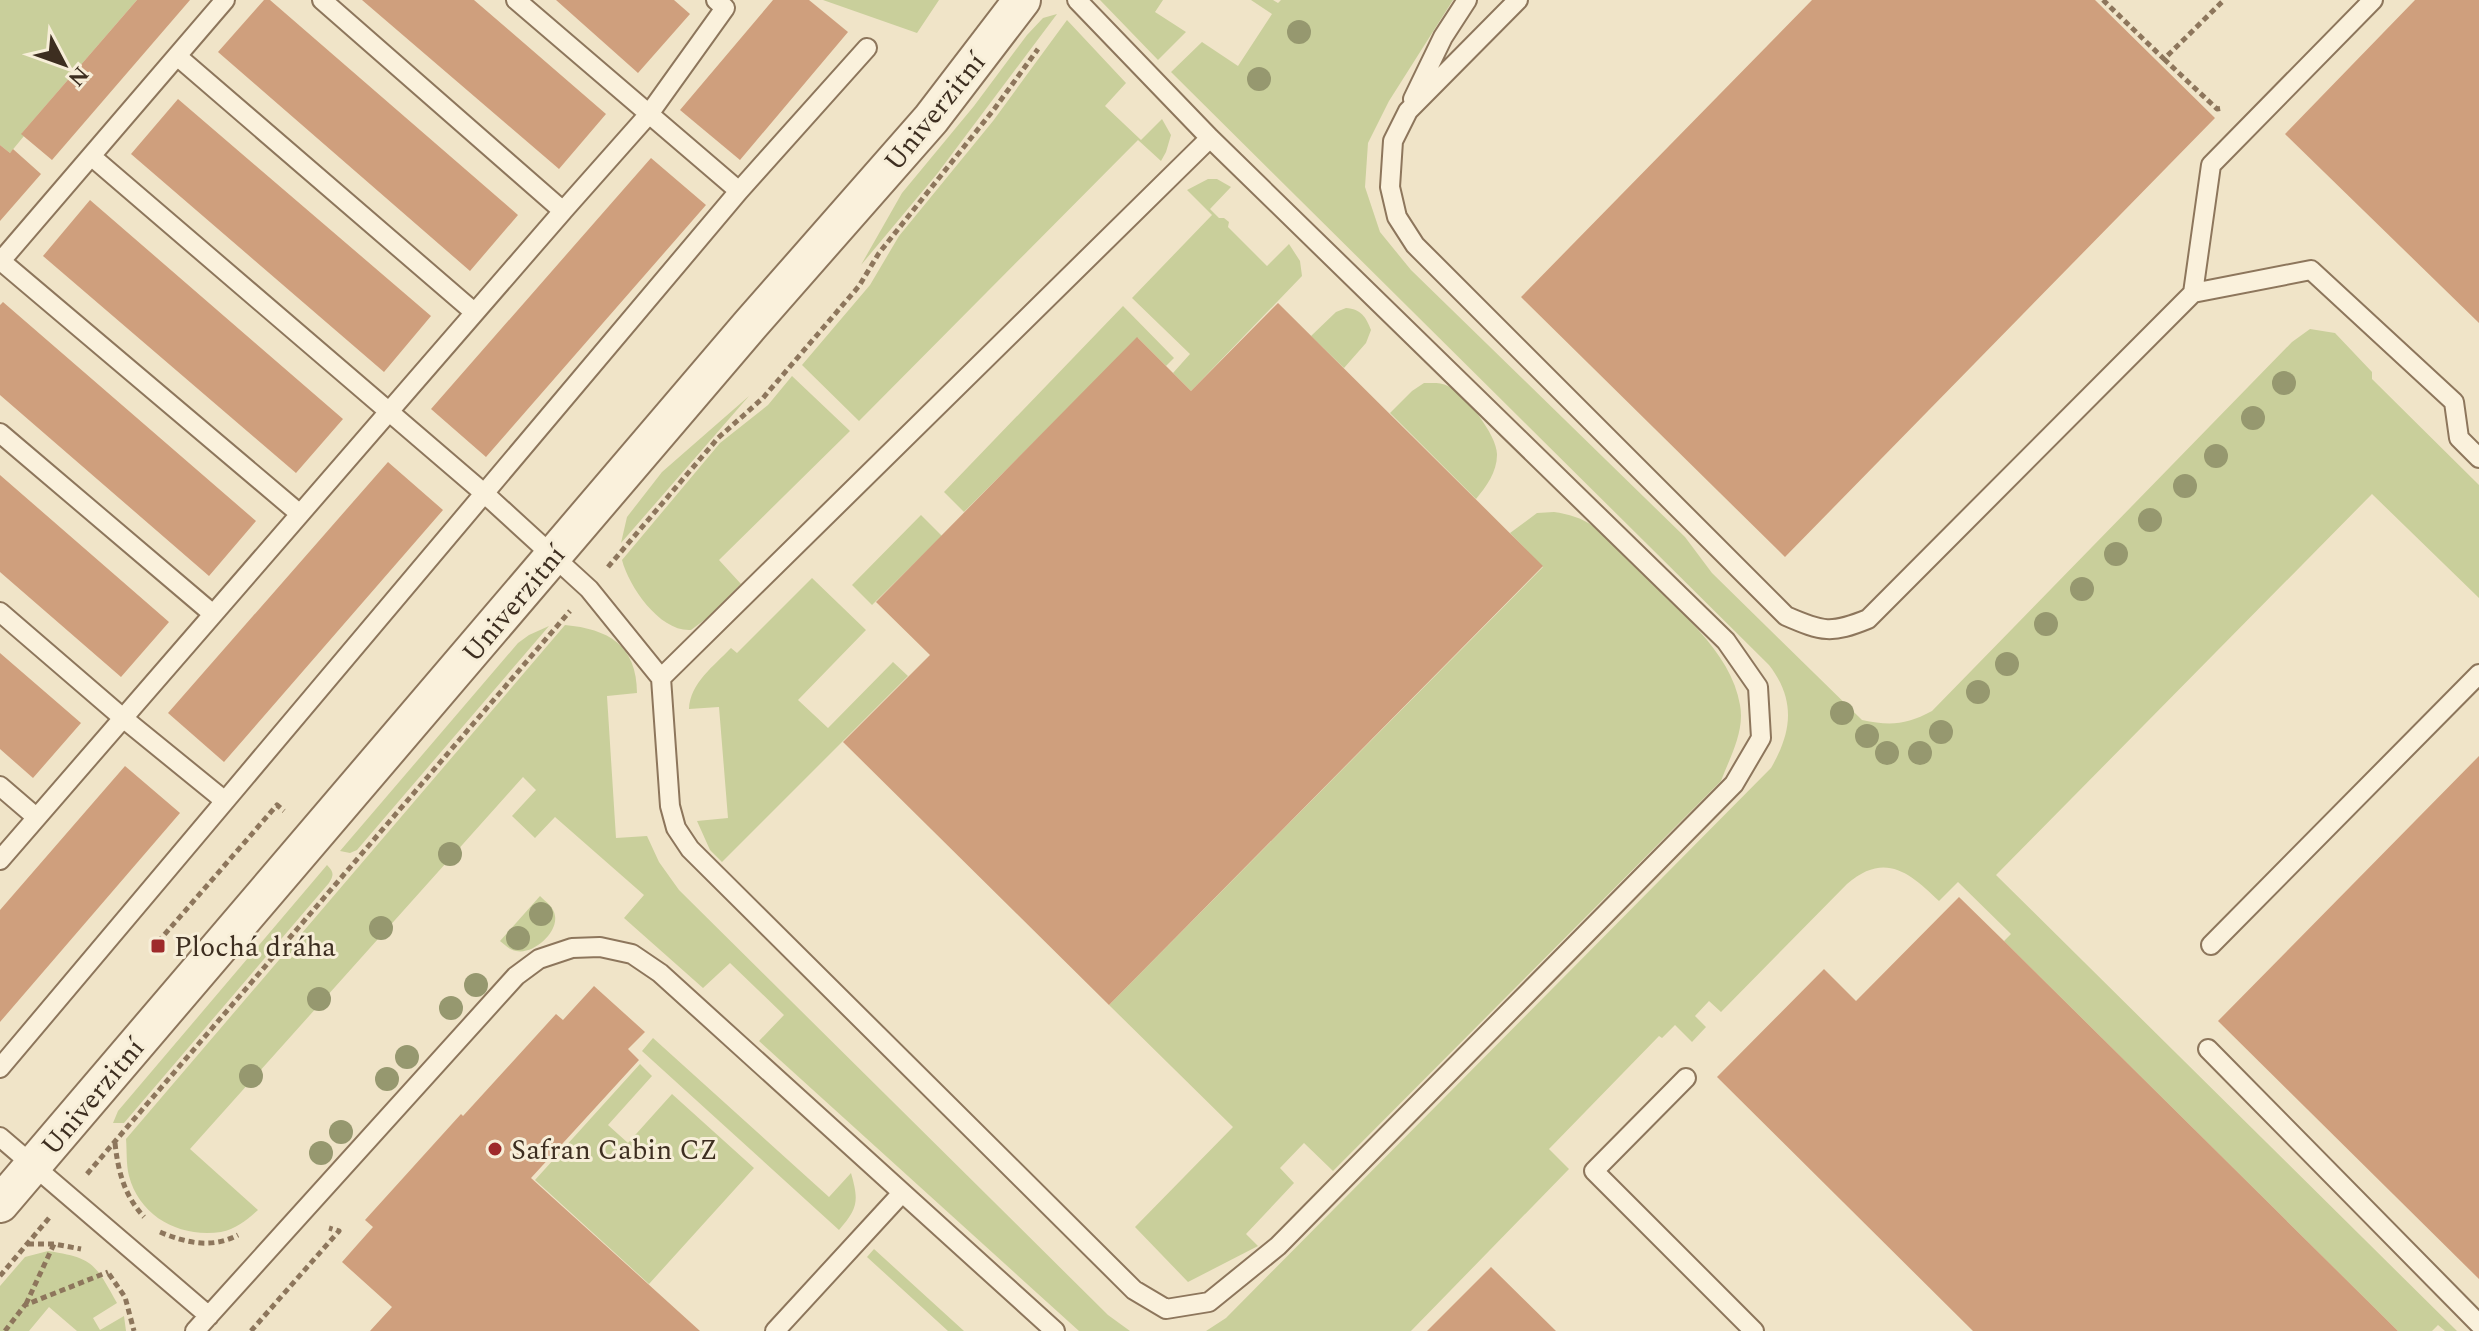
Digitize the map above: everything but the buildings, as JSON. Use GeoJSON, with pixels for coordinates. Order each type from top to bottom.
{"type":"FeatureCollection","features":[{"type":"Feature","properties":{"kind":"street","name":"Univerzitní"},"geometry":{"type":"LineString","coordinates":[[0,1204],[750,325],[931,119],[1022,0]]}},
{"type":"Feature","properties":{"kind":"lane"},"geometry":{"type":"LineString","coordinates":[[225,0],[0,261],[300,514]]}},
{"type":"Feature","properties":{"kind":"lane"},"geometry":{"type":"LineString","coordinates":[[322,0],[563,211]]}},
{"type":"Feature","properties":{"kind":"lane"},"geometry":{"type":"LineString","coordinates":[[516,0],[739,191]]}},
{"type":"Feature","properties":{"kind":"lane"},"geometry":{"type":"LineString","coordinates":[[91,156],[485,494],[589,589],[661,678],[670,806],[676,828],[690,849],[1134,1290],[1166,1309],[1209,1302],[1278,1246],[1734,784],[1761,738],[1758,687],[1726,641],[1210,138],[1077,0]]}},
{"type":"Feature","properties":{"kind":"lane"},"geometry":{"type":"LineString","coordinates":[[1467,0],[1443,37],[1393,141],[1390,187],[1397,217],[1415,245],[1786,616],[1815,628],[1843,629],[1868,619],[2193,293],[2311,270],[2454,402],[2459,438],[2479,458]]}},
{"type":"Feature","properties":{"kind":"lane"},"geometry":{"type":"LineString","coordinates":[[1408,111],[1518,0]]}},
{"type":"Feature","properties":{"kind":"lane"},"geometry":{"type":"LineString","coordinates":[[2193,293],[2211,165],[2373,0]]}},
{"type":"Feature","properties":{"kind":"lane"},"geometry":{"type":"LineString","coordinates":[[0,860],[649,114],[724,3]]}},
{"type":"Feature","properties":{"kind":"lane"},"geometry":{"type":"LineString","coordinates":[[0,1068],[739,191],[867,48]]}},
{"type":"Feature","properties":{"kind":"lane"},"geometry":{"type":"LineString","coordinates":[[177,56],[474,312]]}},
{"type":"Feature","properties":{"kind":"lane"},"geometry":{"type":"LineString","coordinates":[[661,678],[1210,138]]}},
{"type":"Feature","properties":{"kind":"lane"},"geometry":{"type":"LineString","coordinates":[[0,433],[213,614]]}},
{"type":"Feature","properties":{"kind":"lane"},"geometry":{"type":"LineString","coordinates":[[0,612],[225,801]]}},
{"type":"Feature","properties":{"kind":"lane"},"geometry":{"type":"LineString","coordinates":[[2211,945],[2479,674]]}},
{"type":"Feature","properties":{"kind":"lane"},"geometry":{"type":"LineString","coordinates":[[0,786],[36,817]]}},
{"type":"Feature","properties":{"kind":"lane"},"geometry":{"type":"LineString","coordinates":[[195,1331],[516,976],[539,959],[572,948],[600,947],[632,954],[660,973],[1055,1331]]}},
{"type":"Feature","properties":{"kind":"lane"},"geometry":{"type":"LineString","coordinates":[[2208,1049],[2479,1324]]}},
{"type":"Feature","properties":{"kind":"lane"},"geometry":{"type":"LineString","coordinates":[[1686,1078],[1594,1171],[1754,1331]]}},
{"type":"Feature","properties":{"kind":"lane"},"geometry":{"type":"LineString","coordinates":[[0,1137],[209,1316]]}},
{"type":"Feature","properties":{"kind":"lane"},"geometry":{"type":"LineString","coordinates":[[775,1331],[902,1193]]}},
{"type":"Feature","properties":{"kind":"path"},"geometry":{"type":"LineString","coordinates":[[2103,0],[2217,109],[2277,98]]}},
{"type":"Feature","properties":{"kind":"path"},"geometry":{"type":"LineString","coordinates":[[2164,59],[2224,0]]}},
{"type":"Feature","properties":{"kind":"path"},"geometry":{"type":"LineString","coordinates":[[0,1276],[718,438],[763,398],[859,286],[879,253],[1039,48]]}},
{"type":"Feature","properties":{"kind":"path"},"geometry":{"type":"LineString","coordinates":[[114,1141],[125,1192],[141,1215],[160,1232],[170,1236]]}},
{"type":"Feature","properties":{"kind":"path"},"geometry":{"type":"LineString","coordinates":[[27,1244],[78,1247],[88,1254]]}},
{"type":"Feature","properties":{"kind":"path"},"geometry":{"type":"LineString","coordinates":[[5,1331],[25,1305],[54,1244]]}},
{"type":"Feature","properties":{"kind":"path"},"geometry":{"type":"LineString","coordinates":[[98,1261],[125,1297],[134,1331]]}},
{"type":"Feature","properties":{"kind":"path"},"geometry":{"type":"LineString","coordinates":[[25,1305],[108,1272]]}},
{"type":"Feature","properties":{"kind":"green space"},"geometry":{"type":"Polygon","coordinates":[[[0,0],[137,0],[22,133],[24,136],[10,153],[0,145],[0,0]]]}},
{"type":"Feature","properties":{"kind":"green space"},"geometry":{"type":"Polygon","coordinates":[[[823,0],[939,0],[917,33],[823,0]]]}},
{"type":"Feature","properties":{"kind":"green space"},"geometry":{"type":"Polygon","coordinates":[[[1100,0],[1163,0],[1155,12],[1186,32],[1158,60],[1100,0]]]}},
{"type":"Feature","properties":{"kind":"green space"},"geometry":{"type":"Polygon","coordinates":[[[1251,0],[1273,0],[1278,3],[1281,0],[1453,0],[1389,101],[1368,143],[1365,187],[1380,232],[1411,270],[1685,537],[1712,573],[1862,720],[1898,723],[1932,711],[2292,342],[2310,329],[2335,333],[2372,372],[2372,379],[2479,485],[2479,598],[2372,494],[1996,875],[2457,1331],[2445,1331],[2438,1325],[2432,1331],[2398,1331],[2004,941],[2011,934],[1958,882],[1939,901],[1907,875],[1885,867],[1861,874],[1847,884],[1721,1012],[1709,1001],[1695,1016],[1706,1027],[1692,1042],[1675,1025],[1662,1038],[1659,1036],[1549,1149],[1569,1169],[1411,1331],[1206,1331],[1226,1318],[1771,768],[1783,742],[1788,716],[1784,691],[1769,665],[1171,72],[1202,42],[1238,66],[1272,14],[1251,0]]]}},
{"type":"Feature","properties":{"kind":"green space"},"geometry":{"type":"Polygon","coordinates":[[[1057,14],[937,174],[861,265],[902,193],[974,106],[1027,35],[1043,18],[1057,14]]]}},
{"type":"Feature","properties":{"kind":"green space"},"geometry":{"type":"Polygon","coordinates":[[[1067,20],[1126,83],[1105,106],[1141,140],[1162,119],[1171,135],[1166,152],[1161,161],[1138,140],[859,421],[802,365],[870,285],[899,236],[993,121],[1067,20]]]}},
{"type":"Feature","properties":{"kind":"green space"},"geometry":{"type":"Polygon","coordinates":[[[1208,179],[1217,179],[1231,187],[1210,209],[1229,222],[1228,227],[1267,266],[1289,244],[1300,261],[1302,276],[1191,391],[1173,373],[1190,354],[1132,298],[1212,215],[1187,190],[1208,179]]]}},
{"type":"Feature","properties":{"kind":"green space"},"geometry":{"type":"Polygon","coordinates":[[[1123,306],[1174,358],[1166,366],[1138,338],[964,512],[944,492],[1123,306]]]}},
{"type":"Feature","properties":{"kind":"green space"},"geometry":{"type":"Polygon","coordinates":[[[1346,308],[1362,314],[1371,330],[1366,343],[1344,368],[1311,336],[1336,312],[1346,308]]]}},
{"type":"Feature","properties":{"kind":"green space"},"geometry":{"type":"Polygon","coordinates":[[[792,376],[850,431],[719,560],[741,584],[691,630],[668,624],[639,595],[622,560],[720,443],[768,405],[792,376]]]}},
{"type":"Feature","properties":{"kind":"green space"},"geometry":{"type":"Polygon","coordinates":[[[1424,383],[1442,384],[1455,390],[1479,416],[1492,437],[1497,455],[1495,467],[1476,499],[1390,413],[1424,383]]]}},
{"type":"Feature","properties":{"kind":"green space"},"geometry":{"type":"Polygon","coordinates":[[[749,396],[621,543],[627,517],[662,472],[749,396]]]}},
{"type":"Feature","properties":{"kind":"green space"},"geometry":{"type":"Polygon","coordinates":[[[1554,512],[1585,521],[1606,537],[1700,631],[1726,667],[1735,685],[1741,715],[1736,744],[1721,781],[1333,1171],[1304,1143],[1280,1168],[1294,1183],[1246,1234],[1258,1246],[1188,1282],[1135,1227],[1233,1127],[1109,1005],[1543,567],[1510,533],[1537,513],[1554,512]]]}},
{"type":"Feature","properties":{"kind":"green space"},"geometry":{"type":"Polygon","coordinates":[[[921,515],[942,536],[872,605],[852,585],[921,515]]]}},
{"type":"Feature","properties":{"kind":"green space"},"geometry":{"type":"Polygon","coordinates":[[[812,578],[866,630],[798,700],[828,728],[893,662],[908,676],[722,862],[710,850],[697,821],[728,818],[719,707],[689,709],[690,700],[698,683],[731,648],[737,653],[812,578]]]}},
{"type":"Feature","properties":{"kind":"green space"},"geometry":{"type":"Polygon","coordinates":[[[565,625],[594,631],[617,642],[626,651],[636,676],[637,693],[607,696],[616,838],[647,836],[659,862],[679,890],[1108,1315],[1130,1331],[1079,1331],[759,1041],[784,1015],[730,963],[703,988],[624,918],[644,895],[555,817],[535,838],[512,816],[536,790],[523,777],[190,1149],[258,1210],[232,1229],[206,1233],[191,1232],[164,1222],[142,1203],[129,1176],[126,1139],[565,625]]]}},
{"type":"Feature","properties":{"kind":"green space"},"geometry":{"type":"Polygon","coordinates":[[[549,626],[357,850],[350,853],[340,851],[518,643],[549,626]]]}},
{"type":"Feature","properties":{"kind":"green space"},"geometry":{"type":"Polygon","coordinates":[[[327,865],[332,874],[329,883],[124,1123],[113,1123],[118,1111],[327,865]]]}},
{"type":"Feature","properties":{"kind":"green space"},"geometry":{"type":"Polygon","coordinates":[[[540,896],[554,913],[555,923],[548,936],[537,946],[523,951],[516,951],[500,941],[540,896]]]}},
{"type":"Feature","properties":{"kind":"green space"},"geometry":{"type":"Polygon","coordinates":[[[653,1038],[829,1197],[851,1173],[855,1204],[839,1230],[642,1051],[653,1038]]]}},
{"type":"Feature","properties":{"kind":"green space"},"geometry":{"type":"Polygon","coordinates":[[[640,1064],[652,1076],[608,1125],[628,1143],[672,1094],[754,1168],[649,1284],[535,1180],[640,1064]]]}},
{"type":"Feature","properties":{"kind":"green space"},"geometry":{"type":"Polygon","coordinates":[[[874,1249],[964,1331],[948,1331],[867,1257],[874,1249]]]}},
{"type":"Feature","properties":{"kind":"green space"},"geometry":{"type":"Polygon","coordinates":[[[48,1251],[84,1260],[98,1271],[117,1303],[93,1318],[100,1330],[124,1316],[126,1331],[77,1331],[49,1307],[29,1331],[0,1331],[0,1286],[25,1257],[48,1251]]]}},
{"type":"Feature","properties":{"kind":"place","name":"Plochá dráha"},"geometry":{"type":"Point","coordinates":[158,946]}},
{"type":"Feature","properties":{"kind":"place","name":"Safran Cabin CZ"},"geometry":{"type":"Point","coordinates":[495,1149]}}]}
